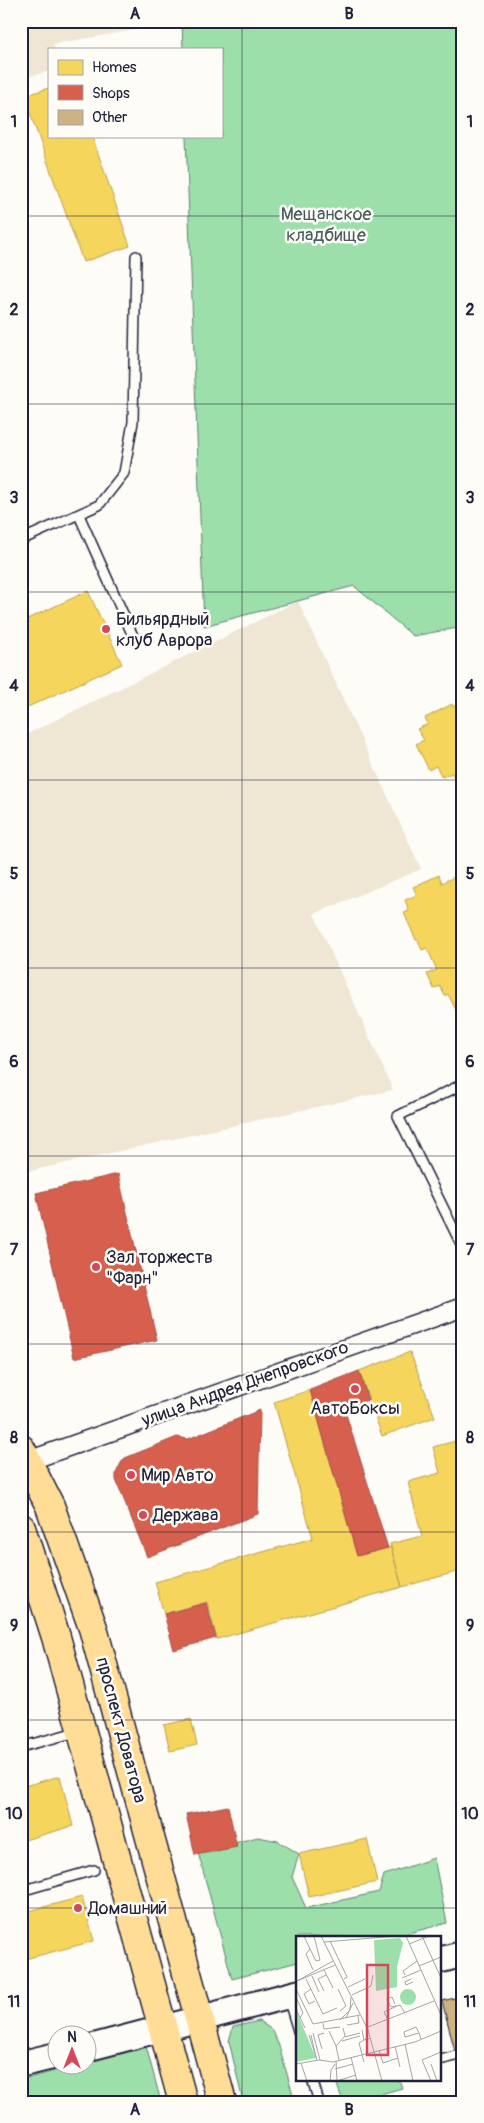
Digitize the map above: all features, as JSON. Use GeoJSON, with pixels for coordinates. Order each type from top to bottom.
{"type":"FeatureCollection","features":[{"type":"Feature","properties":{"kind":"main road","name":"проспект Доватора"},"geometry":{"type":"LineString","coordinates":[[24,1455],[50,1506],[93,1628],[222,2102]]}},
{"type":"Feature","properties":{"kind":"main road","name":"проспект Доватора"},"geometry":{"type":"LineString","coordinates":[[21,1528],[56,1637],[183,2102]]}},
{"type":"Feature","properties":{"kind":"main road"},"geometry":{"type":"LineString","coordinates":[[442,1959],[463,1954]]}},
{"type":"Feature","properties":{"kind":"main road"},"geometry":{"type":"LineString","coordinates":[[98,2045],[292,1994]]}},
{"type":"Feature","properties":{"kind":"main road"},"geometry":{"type":"LineString","coordinates":[[21,2064],[48,2057]]}},
{"type":"Feature","properties":{"kind":"street","name":"улица Андрея Днепровского"},"geometry":{"type":"LineString","coordinates":[[24,1455],[463,1307]]}},
{"type":"Feature","properties":{"kind":"lane"},"geometry":{"type":"LineString","coordinates":[[21,540],[99,505],[124,473],[132,422],[136,256]]}},
{"type":"Feature","properties":{"kind":"lane"},"geometry":{"type":"LineString","coordinates":[[79,515],[132,636]]}},
{"type":"Feature","properties":{"kind":"lane"},"geometry":{"type":"LineString","coordinates":[[463,1084],[398,1116],[463,1248]]}},
{"type":"Feature","properties":{"kind":"lane"},"geometry":{"type":"LineString","coordinates":[[21,1747],[82,1730]]}},
{"type":"Feature","properties":{"kind":"lane"},"geometry":{"type":"LineString","coordinates":[[21,1891],[94,1870]]}},
{"type":"Feature","properties":{"kind":"lane"},"geometry":{"type":"LineString","coordinates":[[292,1994],[296,2019]]}},
{"type":"Feature","properties":{"kind":"lane"},"geometry":{"type":"LineString","coordinates":[[442,2060],[456,2056]]}},
{"type":"Feature","properties":{"kind":"lane"},"geometry":{"type":"LineString","coordinates":[[312,2080],[319,2102]]}},
{"type":"Feature","properties":{"kind":"shaded area"},"geometry":{"type":"Polygon","coordinates":[[[21,21],[182,21],[53,44],[55,48],[48,48],[48,71],[21,79],[21,21]]]}},
{"type":"Feature","properties":{"kind":"shaded area"},"geometry":{"type":"Polygon","coordinates":[[[298,601],[421,869],[314,914],[393,1090],[21,1173],[21,737],[298,601]]]}},
{"type":"Feature","properties":{"kind":"green space","name":"Мещанское кладбище"},"geometry":{"type":"Polygon","coordinates":[[[182,21],[463,21],[463,627],[413,636],[354,586],[204,626],[186,138],[222,138],[222,48],[183,48],[182,21]]]}},
{"type":"Feature","properties":{"kind":"green space"},"geometry":{"type":"Polygon","coordinates":[[[258,1837],[278,1841],[299,1854],[292,1877],[306,1908],[379,1892],[384,1875],[434,1858],[447,1923],[398,1936],[296,1936],[296,1963],[232,1979],[198,1852],[258,1837]]]}},
{"type":"Feature","properties":{"kind":"green space"},"geometry":{"type":"Polygon","coordinates":[[[259,2021],[272,2030],[279,2046],[295,2102],[243,2102],[229,2041],[233,2027],[259,2021]]]}},
{"type":"Feature","properties":{"kind":"green space"},"geometry":{"type":"Polygon","coordinates":[[[146,2046],[161,2102],[21,2102],[21,2080],[48,2073],[48,2076],[98,2076],[98,2059],[146,2046]]]}},
{"type":"Feature","properties":{"kind":"green space"},"geometry":{"type":"Polygon","coordinates":[[[335,2080],[399,2080],[402,2088],[353,2102],[343,2102],[335,2080]]]}},
{"type":"Feature","properties":{"kind":"building: Homes"},"geometry":{"type":"Polygon","coordinates":[[[48,88],[48,138],[93,138],[130,246],[83,262],[24,96],[48,88]]]}},
{"type":"Feature","properties":{"kind":"building: Homes"},"geometry":{"type":"Polygon","coordinates":[[[88,591],[122,664],[21,710],[21,622],[88,591]]]}},
{"type":"Feature","properties":{"kind":"building: Homes"},"geometry":{"type":"Polygon","coordinates":[[[463,701],[463,775],[455,779],[452,773],[442,777],[436,766],[429,770],[416,744],[424,740],[417,729],[428,724],[425,718],[452,704],[453,707],[463,701]]]}},
{"type":"Feature","properties":{"kind":"building: Homes"},"geometry":{"type":"Polygon","coordinates":[[[439,875],[442,883],[454,877],[459,888],[463,886],[463,1015],[459,1016],[448,994],[445,996],[440,986],[434,989],[427,974],[437,970],[427,948],[422,950],[418,940],[416,940],[404,913],[409,911],[405,900],[417,895],[413,887],[439,875]]]}},
{"type":"Feature","properties":{"kind":"building: Homes"},"geometry":{"type":"Polygon","coordinates":[[[410,1352],[435,1417],[382,1436],[359,1371],[410,1352]]]}},
{"type":"Feature","properties":{"kind":"building: Homes"},"geometry":{"type":"Polygon","coordinates":[[[310,1390],[357,1556],[391,1547],[402,1587],[217,1639],[207,1602],[164,1614],[155,1582],[313,1538],[274,1402],[310,1390]]]}},
{"type":"Feature","properties":{"kind":"building: Homes"},"geometry":{"type":"Polygon","coordinates":[[[463,1439],[463,1570],[402,1587],[390,1544],[422,1536],[408,1482],[440,1473],[433,1447],[463,1439]]]}},
{"type":"Feature","properties":{"kind":"building: Homes"},"geometry":{"type":"Polygon","coordinates":[[[191,1719],[197,1745],[170,1751],[164,1725],[191,1719]]]}},
{"type":"Feature","properties":{"kind":"building: Homes"},"geometry":{"type":"Polygon","coordinates":[[[60,1776],[73,1826],[21,1841],[21,1787],[60,1776]]]}},
{"type":"Feature","properties":{"kind":"building: Homes"},"geometry":{"type":"Polygon","coordinates":[[[367,1839],[377,1882],[309,1897],[299,1854],[367,1839]]]}},
{"type":"Feature","properties":{"kind":"building: Homes"},"geometry":{"type":"Polygon","coordinates":[[[82,1897],[94,1941],[21,1960],[21,1913],[82,1897]]]}},
{"type":"Feature","properties":{"kind":"building: Shops","name":"Зал торжеств \"Фарн\""},"geometry":{"type":"Polygon","coordinates":[[[118,1174],[157,1340],[74,1358],[36,1193],[118,1174]]]}},
{"type":"Feature","properties":{"kind":"building: Shops"},"geometry":{"type":"Polygon","coordinates":[[[359,1371],[368,1400],[344,1408],[388,1548],[357,1556],[310,1390],[359,1371]]]}},
{"type":"Feature","properties":{"kind":"building: Shops"},"geometry":{"type":"Polygon","coordinates":[[[260,1410],[258,1514],[147,1557],[116,1480],[116,1473],[121,1463],[125,1458],[177,1437],[188,1439],[260,1410]]]}},
{"type":"Feature","properties":{"kind":"building: Shops"},"geometry":{"type":"Polygon","coordinates":[[[206,1603],[216,1638],[174,1650],[164,1614],[206,1603]]]}},
{"type":"Feature","properties":{"kind":"building: Shops"},"geometry":{"type":"Polygon","coordinates":[[[228,1806],[237,1847],[195,1855],[186,1814],[228,1806]]]}},
{"type":"Feature","properties":{"kind":"building: Other"},"geometry":{"type":"Polygon","coordinates":[[[463,1996],[463,2082],[442,2001],[463,1996]]]}},
{"type":"Feature","properties":{"kind":"place","name":"Бильярдный клуб Аврора"},"geometry":{"type":"Point","coordinates":[106,629]}},
{"type":"Feature","properties":{"kind":"place","name":"Зал торжеств \"Фарн\""},"geometry":{"type":"Point","coordinates":[96,1267]}},
{"type":"Feature","properties":{"kind":"place","name":"АвтоБоксы"},"geometry":{"type":"Point","coordinates":[355,1389]}},
{"type":"Feature","properties":{"kind":"place","name":"Мир Авто"},"geometry":{"type":"Point","coordinates":[131,1475]}},
{"type":"Feature","properties":{"kind":"place","name":"Держава"},"geometry":{"type":"Point","coordinates":[143,1515]}},
{"type":"Feature","properties":{"kind":"place","name":"Домашний"},"geometry":{"type":"Point","coordinates":[78,1908]}}]}
